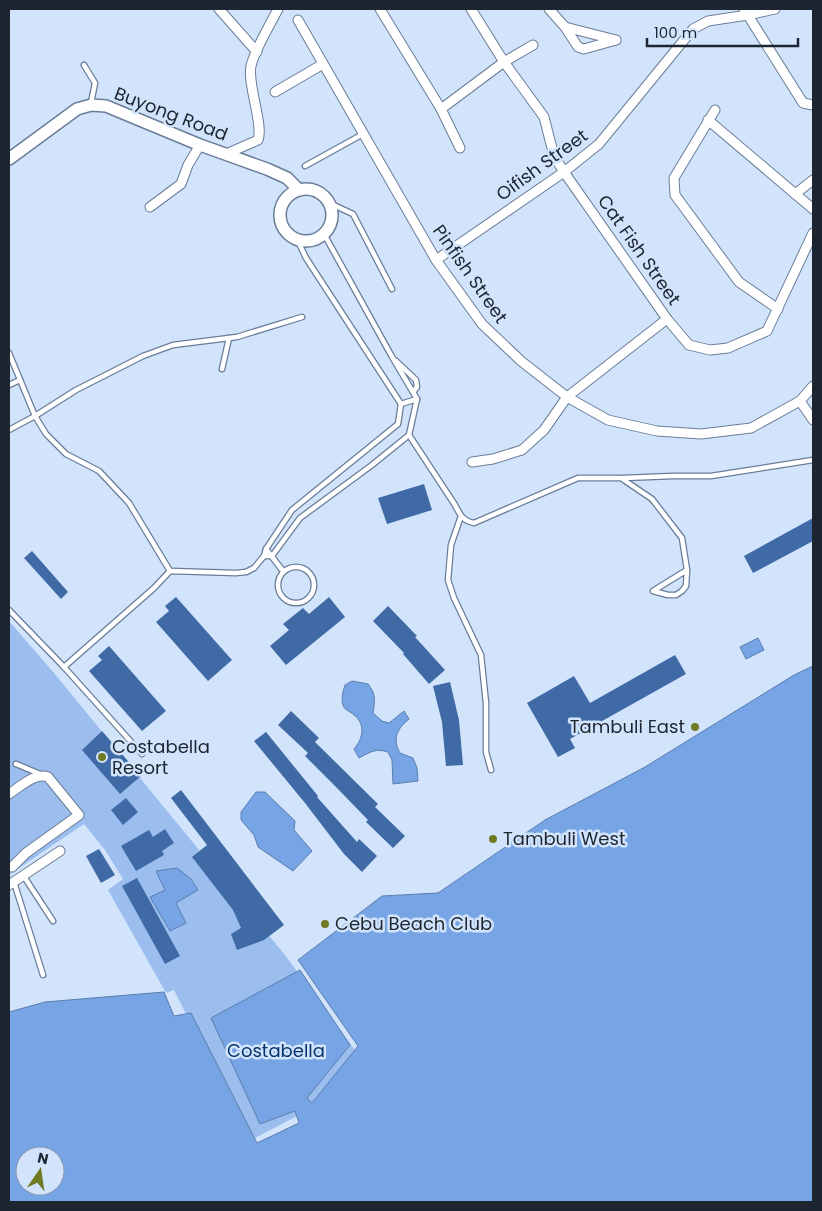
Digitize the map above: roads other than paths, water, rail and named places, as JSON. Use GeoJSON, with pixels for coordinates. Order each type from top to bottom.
{"type":"FeatureCollection","features":[{"type":"Feature","properties":{"kind":"street"},"geometry":{"type":"LineString","coordinates":[[219,9],[257,52]]}},
{"type":"Feature","properties":{"kind":"street"},"geometry":{"type":"LineString","coordinates":[[226,154],[258,140],[260,134],[250,67],[278,9]]}},
{"type":"Feature","properties":{"kind":"street"},"geometry":{"type":"LineString","coordinates":[[380,9],[441,109],[460,148]]}},
{"type":"Feature","properties":{"kind":"street","name":"Cat Fish Street"},"geometry":{"type":"LineString","coordinates":[[471,9],[504,62],[544,116],[554,156],[564,172],[667,319],[689,345],[710,350],[728,348],[767,331],[813,233]]}},
{"type":"Feature","properties":{"kind":"street"},"geometry":{"type":"LineString","coordinates":[[549,9],[578,47],[584,49],[616,40],[565,28]]}},
{"type":"Feature","properties":{"kind":"street","name":"Oifish Street"},"geometry":{"type":"LineString","coordinates":[[436,260],[564,172],[599,144],[693,30],[708,20],[746,12],[775,9]]}},
{"type":"Feature","properties":{"kind":"street"},"geometry":{"type":"LineString","coordinates":[[746,12],[803,102],[813,105]]}},
{"type":"Feature","properties":{"kind":"street","name":"Pinfish Street"},"geometry":{"type":"LineString","coordinates":[[298,20],[436,260],[482,324],[521,361],[567,397],[608,420],[656,431],[701,434],[751,428],[800,401],[813,386]]}},
{"type":"Feature","properties":{"kind":"street"},"geometry":{"type":"LineString","coordinates":[[441,109],[504,62],[533,45]]}},
{"type":"Feature","properties":{"kind":"street"},"geometry":{"type":"LineString","coordinates":[[275,92],[323,64]]}},
{"type":"Feature","properties":{"kind":"street","name":"Buyong Road"},"geometry":{"type":"LineString","coordinates":[[9,159],[77,109],[91,104],[106,106],[200,145],[251,162],[287,178],[299,190]]}},
{"type":"Feature","properties":{"kind":"street"},"geometry":{"type":"LineString","coordinates":[[715,110],[674,178],[674,195],[740,282],[778,309]]}},
{"type":"Feature","properties":{"kind":"street"},"geometry":{"type":"LineString","coordinates":[[708,120],[813,209]]}},
{"type":"Feature","properties":{"kind":"street"},"geometry":{"type":"LineString","coordinates":[[150,207],[180,184],[188,165],[200,145]]}},
{"type":"Feature","properties":{"kind":"street"},"geometry":{"type":"LineString","coordinates":[[796,194],[813,180]]}},
{"type":"Feature","properties":{"kind":"street"},"geometry":{"type":"LineString","coordinates":[[308,189],[319,192],[329,203],[331,222],[324,234],[311,241],[297,239],[286,232],[282,226],[280,214],[284,202],[291,194],[299,190],[308,189]]}},
{"type":"Feature","properties":{"kind":"street"},"geometry":{"type":"LineString","coordinates":[[472,462],[493,459],[522,450],[544,430],[567,397],[667,319]]}},
{"type":"Feature","properties":{"kind":"street"},"geometry":{"type":"LineString","coordinates":[[800,401],[813,420]]}},
{"type":"Feature","properties":{"kind":"street"},"geometry":{"type":"LineString","coordinates":[[9,794],[42,775],[48,777],[78,815],[26,853],[12,867]]}},
{"type":"Feature","properties":{"kind":"street"},"geometry":{"type":"LineString","coordinates":[[11,884],[60,851]]}},
{"type":"Feature","properties":{"kind":"lane"},"geometry":{"type":"LineString","coordinates":[[84,65],[95,83],[91,104]]}},
{"type":"Feature","properties":{"kind":"lane"},"geometry":{"type":"LineString","coordinates":[[305,166],[363,133]]}},
{"type":"Feature","properties":{"kind":"lane"},"geometry":{"type":"LineString","coordinates":[[329,203],[353,214],[392,289]]}},
{"type":"Feature","properties":{"kind":"lane"},"geometry":{"type":"LineString","coordinates":[[272,556],[300,518],[372,465],[409,434],[417,399],[324,234]]}},
{"type":"Feature","properties":{"kind":"lane"},"geometry":{"type":"LineString","coordinates":[[64,667],[154,588],[170,571],[246,572],[254,568],[264,556],[266,548],[292,510],[398,424],[401,404],[306,258],[297,239]]}},
{"type":"Feature","properties":{"kind":"lane"},"geometry":{"type":"LineString","coordinates":[[9,430],[76,390],[143,356],[173,345],[250,334],[302,317]]}},
{"type":"Feature","properties":{"kind":"lane"},"geometry":{"type":"LineString","coordinates":[[222,369],[229,338]]}},
{"type":"Feature","properties":{"kind":"lane"},"geometry":{"type":"LineString","coordinates":[[9,353],[35,416],[46,434],[66,454],[99,470],[129,503],[170,571]]}},
{"type":"Feature","properties":{"kind":"lane"},"geometry":{"type":"LineString","coordinates":[[391,355],[416,380],[417,387],[413,392]]}},
{"type":"Feature","properties":{"kind":"lane"},"geometry":{"type":"LineString","coordinates":[[9,386],[20,380]]}},
{"type":"Feature","properties":{"kind":"lane"},"geometry":{"type":"LineString","coordinates":[[401,404],[417,399]]}},
{"type":"Feature","properties":{"kind":"lane"},"geometry":{"type":"LineString","coordinates":[[409,434],[461,516],[467,522],[474,523],[578,478],[711,476],[813,460]]}},
{"type":"Feature","properties":{"kind":"lane"},"geometry":{"type":"LineString","coordinates":[[621,478],[652,499],[682,538],[687,570],[686,586],[676,595],[653,591],[687,570]]}},
{"type":"Feature","properties":{"kind":"lane"},"geometry":{"type":"LineString","coordinates":[[292,510],[300,518]]}},
{"type":"Feature","properties":{"kind":"lane"},"geometry":{"type":"LineString","coordinates":[[461,516],[450,545],[448,580],[454,598],[481,655],[486,703],[486,752],[491,770]]}},
{"type":"Feature","properties":{"kind":"lane"},"geometry":{"type":"LineString","coordinates":[[281,525],[289,532]]}},
{"type":"Feature","properties":{"kind":"lane"},"geometry":{"type":"LineString","coordinates":[[266,548],[283,571]]}},
{"type":"Feature","properties":{"kind":"lane"},"geometry":{"type":"LineString","coordinates":[[264,556],[272,556]]}},
{"type":"Feature","properties":{"kind":"lane"},"geometry":{"type":"LineString","coordinates":[[295,566],[307,571],[314,582],[312,594],[303,603],[290,603],[280,595],[277,582],[283,571],[295,566]]}},
{"type":"Feature","properties":{"kind":"lane"},"geometry":{"type":"LineString","coordinates":[[9,610],[64,667],[142,754]]}},
{"type":"Feature","properties":{"kind":"lane"},"geometry":{"type":"LineString","coordinates":[[16,764],[42,775]]}},
{"type":"Feature","properties":{"kind":"lane"},"geometry":{"type":"LineString","coordinates":[[23,875],[52,921]]}},
{"type":"Feature","properties":{"kind":"lane"},"geometry":{"type":"LineString","coordinates":[[11,884],[43,975]]}},
{"type":"Feature","properties":{"kind":"place","name":"Tambuli East"},"geometry":{"type":"Point","coordinates":[695,727]}},
{"type":"Feature","properties":{"kind":"place","name":"Costabella Resort"},"geometry":{"type":"Point","coordinates":[102,757]}},
{"type":"Feature","properties":{"kind":"place","name":"Tambuli West"},"geometry":{"type":"Point","coordinates":[493,839]}},
{"type":"Feature","properties":{"kind":"place","name":"Cebu Beach Club"},"geometry":{"type":"Point","coordinates":[325,924]}},
{"type":"Feature","properties":{"kind":"park label","name":"Costabella"},"geometry":{"type":"Point","coordinates":[276,1051]}}]}
